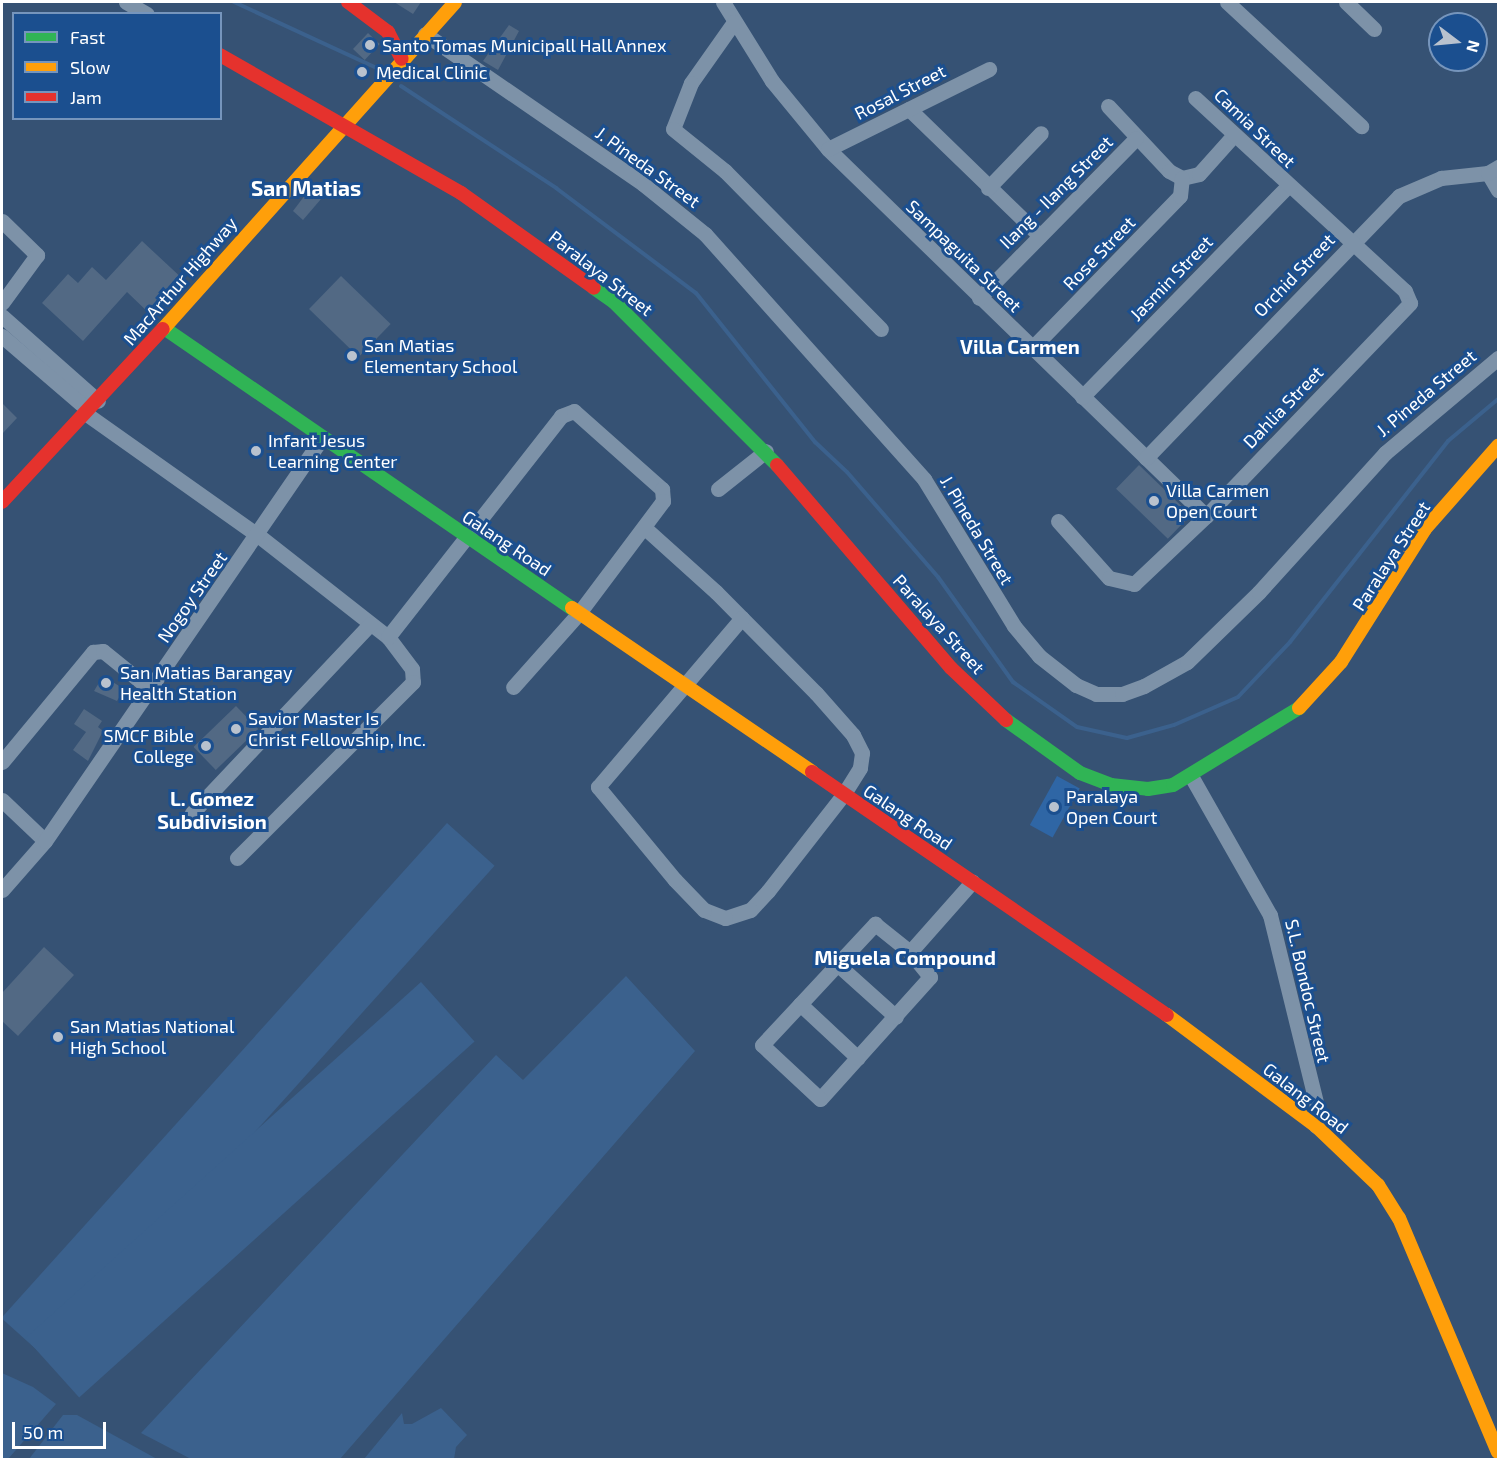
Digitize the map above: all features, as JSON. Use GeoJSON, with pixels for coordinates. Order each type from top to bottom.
{"type":"FeatureCollection","features":[{"type":"Feature","properties":{"kind":"main road"},"geometry":{"type":"LineString","coordinates":[[348,2],[376,21],[424,35]]}},
{"type":"Feature","properties":{"kind":"main road","name":"MacArthur Highway"},"geometry":{"type":"LineString","coordinates":[[2,502],[164,328],[455,2]]}},
{"type":"Feature","properties":{"kind":"main road"},"geometry":{"type":"LineString","coordinates":[[376,21],[402,59]]}},
{"type":"Feature","properties":{"kind":"main road","name":"Paralaya Street"},"geometry":{"type":"LineString","coordinates":[[222,56],[461,193],[614,302],[766,451],[840,543],[951,668],[1021,734],[1080,774],[1111,786],[1148,789],[1191,776],[1296,711],[1341,662],[1425,530],[1498,446]]}},
{"type":"Feature","properties":{"kind":"main road","name":"Galang Road"},"geometry":{"type":"LineString","coordinates":[[164,328],[1181,1025],[1316,1126],[1378,1185],[1399,1218],[1498,1452]]}},
{"type":"Feature","properties":{"kind":"street"},"geometry":{"type":"LineString","coordinates":[[126,2],[144,12]]}},
{"type":"Feature","properties":{"kind":"street","name":"Sampaguita Street"},"geometry":{"type":"LineString","coordinates":[[723,2],[772,81],[828,149],[1206,516]]}},
{"type":"Feature","properties":{"kind":"street"},"geometry":{"type":"LineString","coordinates":[[1227,2],[1361,126]]}},
{"type":"Feature","properties":{"kind":"street"},"geometry":{"type":"LineString","coordinates":[[1346,2],[1374,29]]}},
{"type":"Feature","properties":{"kind":"street"},"geometry":{"type":"LineString","coordinates":[[734,22],[691,83],[674,129],[725,171],[881,329]]}},
{"type":"Feature","properties":{"kind":"street","name":"J. Pineda Street"},"geometry":{"type":"LineString","coordinates":[[424,35],[643,184],[705,234],[924,479],[1020,634],[1067,678],[1096,694],[1122,694],[1144,687],[1187,662],[1259,592],[1385,453],[1498,358]]}},
{"type":"Feature","properties":{"kind":"street","name":"Rosal Street"},"geometry":{"type":"LineString","coordinates":[[828,149],[989,69]]}},
{"type":"Feature","properties":{"kind":"street","name":"Camia Street"},"geometry":{"type":"LineString","coordinates":[[1195,98],[1288,186]]}},
{"type":"Feature","properties":{"kind":"street"},"geometry":{"type":"LineString","coordinates":[[1108,106],[1136,138],[1182,178],[1199,174],[1233,136]]}},
{"type":"Feature","properties":{"kind":"street"},"geometry":{"type":"LineString","coordinates":[[909,109],[1040,236]]}},
{"type":"Feature","properties":{"kind":"street"},"geometry":{"type":"LineString","coordinates":[[988,188],[1041,133]]}},
{"type":"Feature","properties":{"kind":"street","name":"Ilang - Ilang Street"},"geometry":{"type":"LineString","coordinates":[[979,298],[1136,138]]}},
{"type":"Feature","properties":{"kind":"street"},"geometry":{"type":"LineString","coordinates":[[1493,170],[1498,190]]}},
{"type":"Feature","properties":{"kind":"street","name":"Orchid Street"},"geometry":{"type":"LineString","coordinates":[[1146,458],[1351,244],[1407,190],[1441,178],[1493,170]]}},
{"type":"Feature","properties":{"kind":"street","name":"Rose Street"},"geometry":{"type":"LineString","coordinates":[[1032,348],[1180,196],[1182,178]]}},
{"type":"Feature","properties":{"kind":"street","name":"Dahlia Street"},"geometry":{"type":"LineString","coordinates":[[1058,521],[1109,578],[1134,584],[1206,516],[1407,310],[1410,297],[1405,291],[1288,186]]}},
{"type":"Feature","properties":{"kind":"street","name":"Jasmin Street"},"geometry":{"type":"LineString","coordinates":[[1082,397],[1288,186]]}},
{"type":"Feature","properties":{"kind":"street"},"geometry":{"type":"LineString","coordinates":[[2,221],[37,255],[2,303]]}},
{"type":"Feature","properties":{"kind":"street"},"geometry":{"type":"LineString","coordinates":[[2,316],[90,408]]}},
{"type":"Feature","properties":{"kind":"street"},"geometry":{"type":"LineString","coordinates":[[2,336],[90,408],[388,637],[412,669],[413,682],[237,858]]}},
{"type":"Feature","properties":{"kind":"street"},"geometry":{"type":"LineString","coordinates":[[388,637],[465,536],[570,410],[662,489],[663,501],[646,529],[579,613],[513,687]]}},
{"type":"Feature","properties":{"kind":"street","name":"Nogoy Street"},"geometry":{"type":"LineString","coordinates":[[2,890],[45,841],[259,536],[322,438]]}},
{"type":"Feature","properties":{"kind":"street"},"geometry":{"type":"LineString","coordinates":[[718,489],[766,451]]}},
{"type":"Feature","properties":{"kind":"street"},"geometry":{"type":"LineString","coordinates":[[646,529],[742,618],[853,735],[862,759],[843,795],[750,910],[725,918],[704,910],[598,787],[742,618]]}},
{"type":"Feature","properties":{"kind":"street"},"geometry":{"type":"LineString","coordinates":[[192,813],[370,624]]}},
{"type":"Feature","properties":{"kind":"street"},"geometry":{"type":"LineString","coordinates":[[2,762],[93,652],[103,651],[150,689]]}},
{"type":"Feature","properties":{"kind":"street","name":"S.L. Bondoc Street"},"geometry":{"type":"LineString","coordinates":[[1191,776],[1270,915],[1317,1106],[1316,1126]]}},
{"type":"Feature","properties":{"kind":"street"},"geometry":{"type":"LineString","coordinates":[[2,800],[45,841]]}},
{"type":"Feature","properties":{"kind":"street"},"geometry":{"type":"LineString","coordinates":[[910,952],[972,882]]}},
{"type":"Feature","properties":{"kind":"street"},"geometry":{"type":"LineString","coordinates":[[875,924],[910,952],[930,977],[820,1099],[762,1045],[837,964],[875,924]]}},
{"type":"Feature","properties":{"kind":"street"},"geometry":{"type":"LineString","coordinates":[[837,964],[896,1017]]}},
{"type":"Feature","properties":{"kind":"street"},"geometry":{"type":"LineString","coordinates":[[800,1004],[858,1058]]}},
{"type":"Feature","properties":{"kind":"shaded area","name":"Paralaya Open Court"},"geometry":{"type":"Polygon","coordinates":[[[1057,776],[1080,789],[1053,838],[1030,825],[1057,776]]]}},
{"type":"Feature","properties":{"kind":"shaded area"},"geometry":{"type":"Polygon","coordinates":[[[447,823],[495,866],[49,1361],[2,1317],[447,823]]]}},
{"type":"Feature","properties":{"kind":"shaded area"},"geometry":{"type":"Polygon","coordinates":[[[626,976],[695,1051],[340,1459],[191,1459],[141,1433],[496,1055],[523,1080],[626,976]]]}},
{"type":"Feature","properties":{"kind":"shaded area"},"geometry":{"type":"Polygon","coordinates":[[[421,982],[475,1041],[79,1397],[26,1338],[421,982]]]}},
{"type":"Feature","properties":{"kind":"shaded area"},"geometry":{"type":"Polygon","coordinates":[[[2,1373],[33,1387],[56,1404],[8,1459],[2,1459],[2,1373]]]}},
{"type":"Feature","properties":{"kind":"shaded area"},"geometry":{"type":"Polygon","coordinates":[[[441,1408],[467,1435],[456,1447],[454,1459],[364,1459],[402,1413],[404,1424],[412,1424],[441,1408]]]}},
{"type":"Feature","properties":{"kind":"shaded area"},"geometry":{"type":"Polygon","coordinates":[[[63,1415],[77,1415],[157,1459],[29,1459],[63,1415]]]}},
{"type":"Feature","properties":{"kind":"building"},"geometry":{"type":"Polygon","coordinates":[[[394,2],[421,2],[413,14],[394,2]]]}},
{"type":"Feature","properties":{"kind":"building"},"geometry":{"type":"Polygon","coordinates":[[[509,25],[519,31],[498,70],[483,61],[509,25]]]}},
{"type":"Feature","properties":{"kind":"building","name":"Santo Tomas Municipall Hall Annex"},"geometry":{"type":"Polygon","coordinates":[[[368,33],[380,44],[365,60],[353,49],[368,33]]]}},
{"type":"Feature","properties":{"kind":"building"},"geometry":{"type":"Polygon","coordinates":[[[315,182],[327,192],[303,220],[293,211],[315,182]]]}},
{"type":"Feature","properties":{"kind":"building"},"geometry":{"type":"Polygon","coordinates":[[[142,241],[185,281],[153,317],[127,292],[83,341],[42,303],[68,274],[78,283],[92,267],[106,280],[142,241]]]}},
{"type":"Feature","properties":{"kind":"building"},"geometry":{"type":"Polygon","coordinates":[[[341,276],[391,324],[359,357],[309,309],[341,276]]]}},
{"type":"Feature","properties":{"kind":"building"},"geometry":{"type":"Polygon","coordinates":[[[2,403],[17,418],[2,434],[2,403]]]}},
{"type":"Feature","properties":{"kind":"building","name":"Villa Carmen Open Court"},"geometry":{"type":"Polygon","coordinates":[[[1139,465],[1191,515],[1168,539],[1116,489],[1139,465]]]}},
{"type":"Feature","properties":{"kind":"building","name":"San Matias Barangay Health Station"},"geometry":{"type":"Polygon","coordinates":[[[103,676],[124,689],[117,701],[94,691],[103,676]]]}},
{"type":"Feature","properties":{"kind":"building"},"geometry":{"type":"Polygon","coordinates":[[[236,706],[258,729],[216,770],[194,747],[236,706]]]}},
{"type":"Feature","properties":{"kind":"building"},"geometry":{"type":"Polygon","coordinates":[[[84,709],[102,721],[98,727],[103,731],[88,761],[73,750],[86,732],[74,724],[84,709]]]}},
{"type":"Feature","properties":{"kind":"building"},"geometry":{"type":"Polygon","coordinates":[[[44,947],[74,975],[18,1036],[2,1021],[2,993],[44,947]]]}},
{"type":"Feature","properties":{"kind":"waterway"},"geometry":{"type":"LineString","coordinates":[[234,2],[381,70]]}},
{"type":"Feature","properties":{"kind":"waterway"},"geometry":{"type":"LineString","coordinates":[[401,86],[556,188],[696,293],[815,442],[847,472],[938,577],[1013,682],[1077,727],[1127,738],[1174,725],[1238,697],[1290,642],[1448,441],[1498,399]]}},
{"type":"Feature","properties":{"kind":"traffic: fast"},"geometry":{"type":"LineString","coordinates":[[594,288],[614,302],[777,465]]}},
{"type":"Feature","properties":{"kind":"traffic: fast"},"geometry":{"type":"LineString","coordinates":[[164,328],[572,608]]}},
{"type":"Feature","properties":{"kind":"traffic: fast"},"geometry":{"type":"LineString","coordinates":[[1006,720],[1080,773],[1111,785],[1148,789],[1173,785],[1299,708]]}},
{"type":"Feature","properties":{"kind":"traffic: slow"},"geometry":{"type":"LineString","coordinates":[[163,329],[455,2]]}},
{"type":"Feature","properties":{"kind":"traffic: slow"},"geometry":{"type":"LineString","coordinates":[[1299,708],[1341,662],[1425,529],[1498,446]]}},
{"type":"Feature","properties":{"kind":"traffic: slow"},"geometry":{"type":"LineString","coordinates":[[572,608],[812,772]]}},
{"type":"Feature","properties":{"kind":"traffic: slow"},"geometry":{"type":"LineString","coordinates":[[1167,1015],[1316,1126],[1378,1185],[1399,1218],[1498,1452]]}},
{"type":"Feature","properties":{"kind":"traffic: jam"},"geometry":{"type":"LineString","coordinates":[[348,2],[388,32],[402,59]]}},
{"type":"Feature","properties":{"kind":"traffic: jam"},"geometry":{"type":"LineString","coordinates":[[222,56],[461,193],[594,288]]}},
{"type":"Feature","properties":{"kind":"traffic: jam"},"geometry":{"type":"LineString","coordinates":[[2,502],[163,329]]}},
{"type":"Feature","properties":{"kind":"traffic: jam"},"geometry":{"type":"LineString","coordinates":[[777,465],[951,668],[1006,720]]}},
{"type":"Feature","properties":{"kind":"traffic: jam"},"geometry":{"type":"LineString","coordinates":[[812,772],[1167,1015]]}},
{"type":"Feature","properties":{"kind":"place","name":"Santo Tomas Municipall Hall Annex"},"geometry":{"type":"Point","coordinates":[370,45]}},
{"type":"Feature","properties":{"kind":"place","name":"Medical Clinic"},"geometry":{"type":"Point","coordinates":[362,72]}},
{"type":"Feature","properties":{"kind":"place","name":"San Matias Elementary School"},"geometry":{"type":"Point","coordinates":[352,356]}},
{"type":"Feature","properties":{"kind":"place","name":"Infant Jesus Learning Center"},"geometry":{"type":"Point","coordinates":[256,451]}},
{"type":"Feature","properties":{"kind":"place","name":"Villa Carmen Open Court"},"geometry":{"type":"Point","coordinates":[1154,501]}},
{"type":"Feature","properties":{"kind":"place","name":"San Matias Barangay Health Station"},"geometry":{"type":"Point","coordinates":[106,683]}},
{"type":"Feature","properties":{"kind":"place","name":"Savior Master Is Christ Fellowship, Inc."},"geometry":{"type":"Point","coordinates":[236,729]}},
{"type":"Feature","properties":{"kind":"place","name":"SMCF Bible College"},"geometry":{"type":"Point","coordinates":[206,746]}},
{"type":"Feature","properties":{"kind":"place","name":"Paralaya Open Court"},"geometry":{"type":"Point","coordinates":[1054,807]}},
{"type":"Feature","properties":{"kind":"place","name":"San Matias National High School"},"geometry":{"type":"Point","coordinates":[58,1037]}},
{"type":"Feature","properties":{"kind":"district","name":"San Matias"},"geometry":{"type":"Point","coordinates":[306,188]}},
{"type":"Feature","properties":{"kind":"district","name":"Villa Carmen"},"geometry":{"type":"Point","coordinates":[1020,346]}},
{"type":"Feature","properties":{"kind":"district","name":"L. Gomez Subdivision"},"geometry":{"type":"Point","coordinates":[212,810]}},
{"type":"Feature","properties":{"kind":"district","name":"Miguela Compound"},"geometry":{"type":"Point","coordinates":[905,957]}}]}
